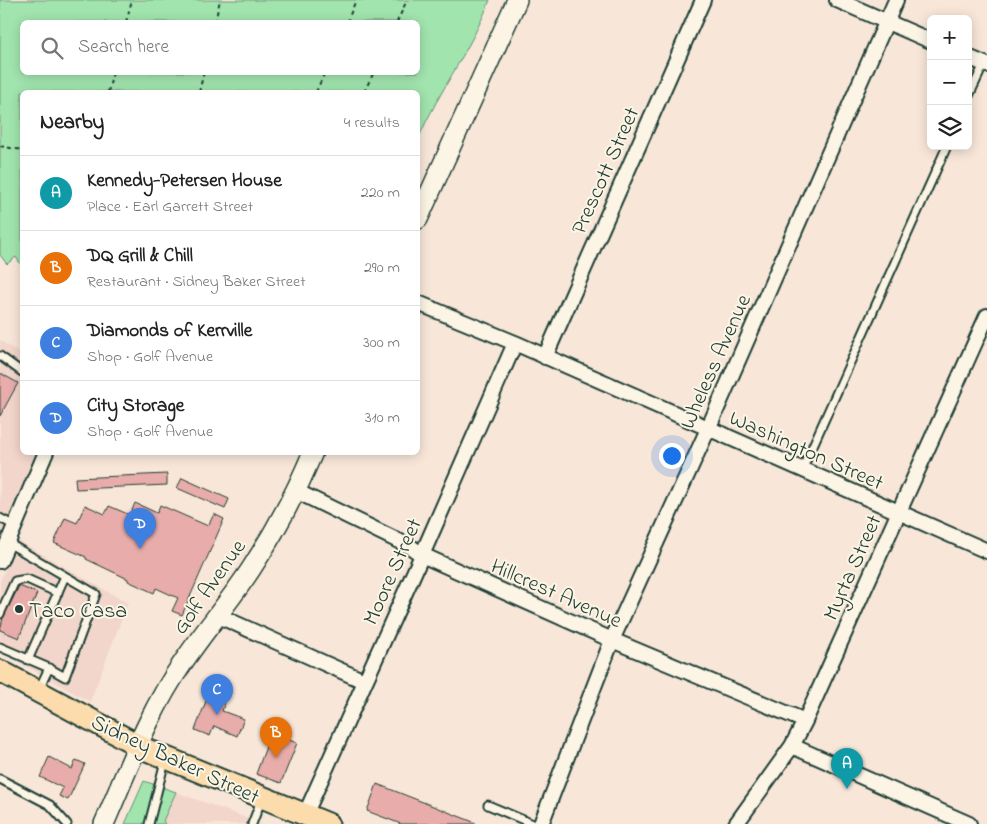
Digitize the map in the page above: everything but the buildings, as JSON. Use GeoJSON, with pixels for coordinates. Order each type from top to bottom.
{"type":"FeatureCollection","features":[{"type":"Feature","properties":{"kind":"main road"},"geometry":{"type":"LineString","coordinates":[[420,215],[517,0]]}},
{"type":"Feature","properties":{"kind":"main road","name":"Golf Avenue"},"geometry":{"type":"LineString","coordinates":[[104,824],[159,702],[184,661],[219,616],[251,570],[296,491],[312,455]]}},
{"type":"Feature","properties":{"kind":"main road","name":"Sidney Baker Street"},"geometry":{"type":"LineString","coordinates":[[0,672],[139,746],[262,798],[303,819],[328,824]]}},
{"type":"Feature","properties":{"kind":"street","name":"Prescott Street"},"geometry":{"type":"LineString","coordinates":[[545,357],[702,0]]}},
{"type":"Feature","properties":{"kind":"street"},"geometry":{"type":"LineString","coordinates":[[837,0],[927,39]]}},
{"type":"Feature","properties":{"kind":"street","name":"Wheless Avenue"},"geometry":{"type":"LineString","coordinates":[[541,824],[612,640],[708,428],[896,0]]}},
{"type":"Feature","properties":{"kind":"street"},"geometry":{"type":"LineString","coordinates":[[972,59],[985,64]]}},
{"type":"Feature","properties":{"kind":"street","name":"Washington Street"},"geometry":{"type":"LineString","coordinates":[[420,304],[987,551]]}},
{"type":"Feature","properties":{"kind":"street","name":"Myrta Street"},"geometry":{"type":"LineString","coordinates":[[736,824],[792,746],[805,721],[987,316]]}},
{"type":"Feature","properties":{"kind":"street","name":"Moore Street"},"geometry":{"type":"LineString","coordinates":[[303,819],[515,344]]}},
{"type":"Feature","properties":{"kind":"street"},"geometry":{"type":"LineString","coordinates":[[0,561],[45,455]]}},
{"type":"Feature","properties":{"kind":"street","name":"Hillcrest Avenue"},"geometry":{"type":"LineString","coordinates":[[296,491],[411,547],[422,555],[612,640],[805,721]]}},
{"type":"Feature","properties":{"kind":"street"},"geometry":{"type":"LineString","coordinates":[[219,616],[364,681]]}},
{"type":"Feature","properties":{"kind":"street"},"geometry":{"type":"LineString","coordinates":[[792,746],[969,824]]}},
{"type":"Feature","properties":{"kind":"lane"},"geometry":{"type":"LineString","coordinates":[[972,90],[985,64]]}},
{"type":"Feature","properties":{"kind":"lane"},"geometry":{"type":"LineString","coordinates":[[802,470],[945,150]]}},
{"type":"Feature","properties":{"kind":"lane"},"geometry":{"type":"LineString","coordinates":[[0,356],[20,371]]}},
{"type":"Feature","properties":{"kind":"lane"},"geometry":{"type":"LineString","coordinates":[[0,518],[15,526]]}},
{"type":"Feature","properties":{"kind":"lane"},"geometry":{"type":"LineString","coordinates":[[0,647],[65,677],[96,594],[8,543]]}},
{"type":"Feature","properties":{"kind":"lane"},"geometry":{"type":"LineString","coordinates":[[28,660],[65,576]]}},
{"type":"Feature","properties":{"kind":"lane"},"geometry":{"type":"LineString","coordinates":[[0,614],[14,581],[27,579],[58,593]]}},
{"type":"Feature","properties":{"kind":"lane"},"geometry":{"type":"LineString","coordinates":[[37,692],[49,668]]}},
{"type":"Feature","properties":{"kind":"lane"},"geometry":{"type":"LineString","coordinates":[[149,824],[165,758]]}},
{"type":"Feature","properties":{"kind":"lane"},"geometry":{"type":"LineString","coordinates":[[0,779],[50,805],[67,824]]}},
{"type":"Feature","properties":{"kind":"lane"},"geometry":{"type":"LineString","coordinates":[[252,824],[262,798]]}},
{"type":"Feature","properties":{"kind":"lane"},"geometry":{"type":"LineString","coordinates":[[488,804],[533,824]]}},
{"type":"Feature","properties":{"kind":"path"},"geometry":{"type":"LineString","coordinates":[[127,20],[132,0]]}},
{"type":"Feature","properties":{"kind":"path"},"geometry":{"type":"LineString","coordinates":[[215,20],[220,0]]}},
{"type":"Feature","properties":{"kind":"path"},"geometry":{"type":"LineString","coordinates":[[347,20],[356,0]]}},
{"type":"Feature","properties":{"kind":"path"},"geometry":{"type":"LineString","coordinates":[[398,20],[407,0]]}},
{"type":"Feature","properties":{"kind":"path"},"geometry":{"type":"LineString","coordinates":[[108,90],[112,75]]}},
{"type":"Feature","properties":{"kind":"path"},"geometry":{"type":"LineString","coordinates":[[200,90],[203,75]]}},
{"type":"Feature","properties":{"kind":"path"},"geometry":{"type":"LineString","coordinates":[[317,90],[324,75]]}},
{"type":"Feature","properties":{"kind":"path"},"geometry":{"type":"LineString","coordinates":[[365,90],[372,75]]}},
{"type":"Feature","properties":{"kind":"path"},"geometry":{"type":"LineString","coordinates":[[0,146],[20,150]]}},
{"type":"Feature","properties":{"kind":"shaded area"},"geometry":{"type":"Polygon","coordinates":[[[0,340],[20,354],[20,455],[39,455],[0,542],[0,340]]]}},
{"type":"Feature","properties":{"kind":"shaded area"},"geometry":{"type":"Polygon","coordinates":[[[17,540],[128,603],[90,702],[0,652],[0,581],[17,540]]]}},
{"type":"Feature","properties":{"kind":"shaded area"},"geometry":{"type":"Polygon","coordinates":[[[176,792],[263,824],[165,824],[163,821],[176,792]]]}},
{"type":"Feature","properties":{"kind":"green space"},"geometry":{"type":"Polygon","coordinates":[[[0,0],[490,0],[474,36],[435,104],[420,134],[420,90],[20,90],[20,263],[16,257],[7,264],[0,255],[0,0]]]}},
{"type":"Feature","properties":{"kind":"green space"},"geometry":{"type":"Polygon","coordinates":[[[144,781],[176,792],[163,821],[165,824],[125,824],[144,781]]]}},
{"type":"Feature","properties":{"kind":"place","name":"City Storage"},"geometry":{"type":"Point","coordinates":[140,549]}},
{"type":"Feature","properties":{"kind":"place","name":"Taco Casa"},"geometry":{"type":"Point","coordinates":[19,609]}},
{"type":"Feature","properties":{"kind":"place","name":"Diamonds of Kerrville"},"geometry":{"type":"Point","coordinates":[217,715]}},
{"type":"Feature","properties":{"kind":"place","name":"DQ Grill & Chill"},"geometry":{"type":"Point","coordinates":[276,758]}},
{"type":"Feature","properties":{"kind":"place","name":"Kennedy-Petersen House"},"geometry":{"type":"Point","coordinates":[847,789]}}]}
